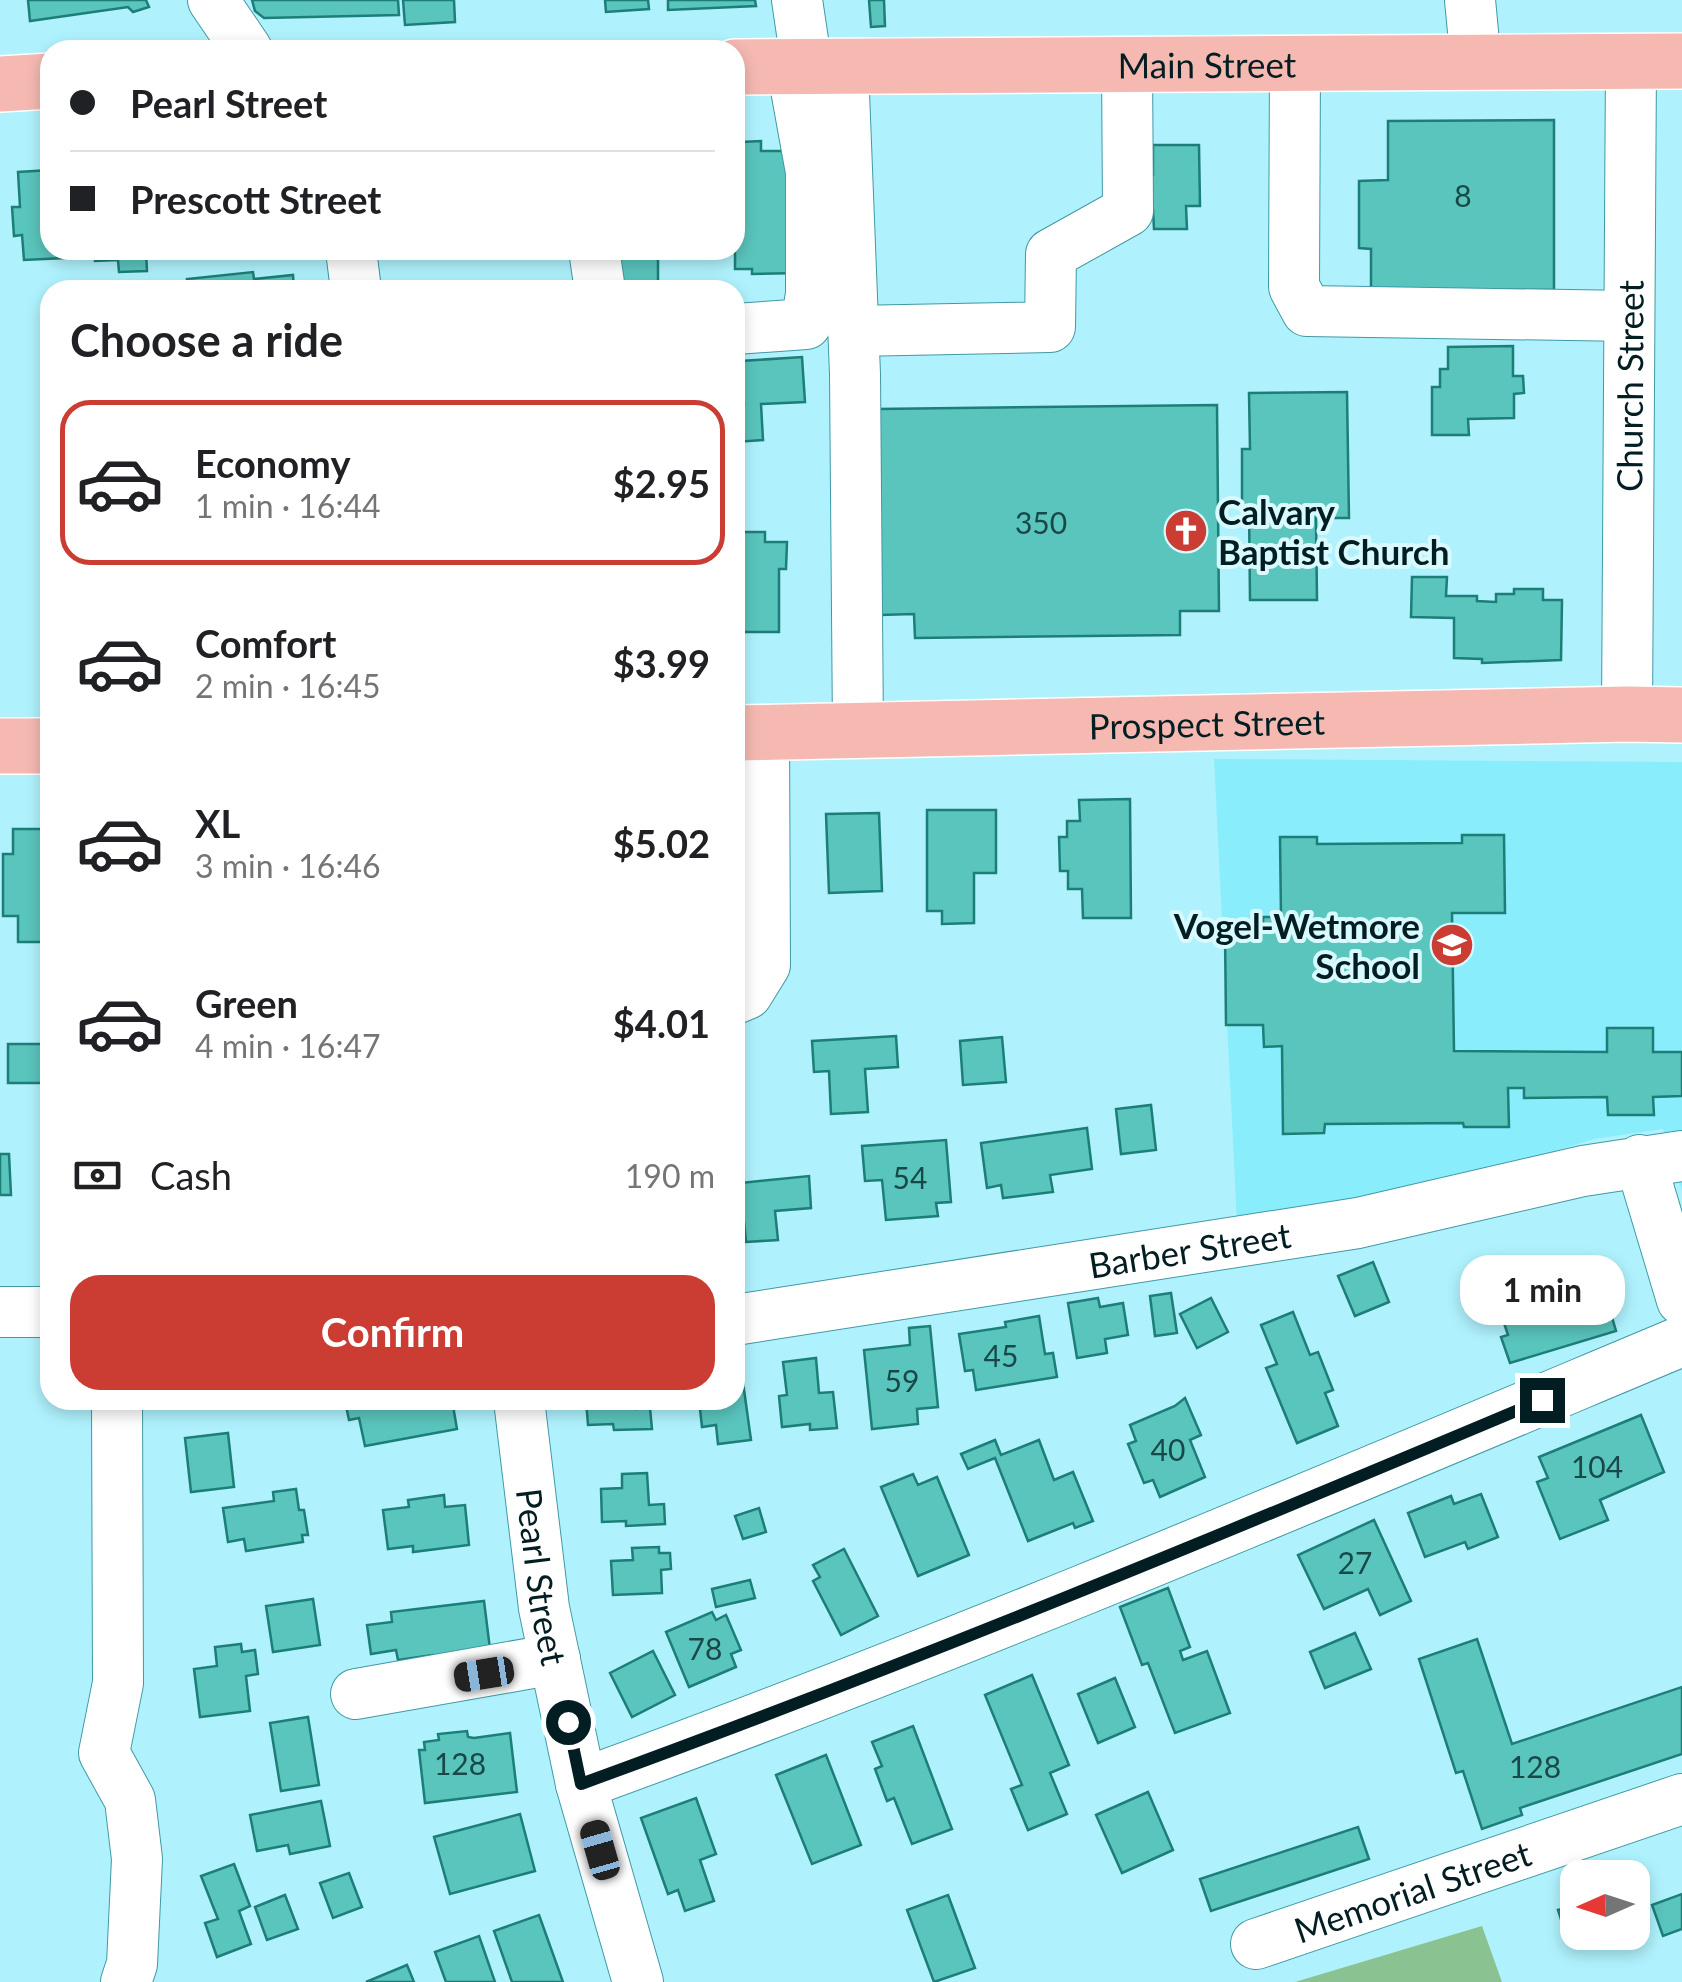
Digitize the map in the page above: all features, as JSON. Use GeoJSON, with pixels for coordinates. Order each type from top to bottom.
{"type":"FeatureCollection","features":[{"type":"Feature","properties":{"kind":"main road","name":"Main Street"},"geometry":{"type":"LineString","coordinates":[[745,67],[1656,61]]}},
{"type":"Feature","properties":{"kind":"main road"},"geometry":{"type":"LineString","coordinates":[[0,84],[40,82]]}},
{"type":"Feature","properties":{"kind":"main road","name":"Prospect Street"},"geometry":{"type":"LineString","coordinates":[[750,733],[1682,715]]}},
{"type":"Feature","properties":{"kind":"main road"},"geometry":{"type":"LineString","coordinates":[[0,746],[40,746]]}},
{"type":"Feature","properties":{"kind":"street"},"geometry":{"type":"LineString","coordinates":[[213,0],[240,40]]}},
{"type":"Feature","properties":{"kind":"street"},"geometry":{"type":"LineString","coordinates":[[797,0],[814,67],[854,331],[858,730]]}},
{"type":"Feature","properties":{"kind":"street"},"geometry":{"type":"LineString","coordinates":[[1470,0],[1476,63]]}},
{"type":"Feature","properties":{"kind":"street","name":"Church Street"},"geometry":{"type":"LineString","coordinates":[[1626,714],[1629,316],[1656,61]]}},
{"type":"Feature","properties":{"kind":"street"},"geometry":{"type":"LineString","coordinates":[[1295,64],[1294,287],[1308,310],[1629,316]]}},
{"type":"Feature","properties":{"kind":"street"},"geometry":{"type":"LineString","coordinates":[[854,331],[1050,328],[1051,254],[1128,211],[1127,66]]}},
{"type":"Feature","properties":{"kind":"street"},"geometry":{"type":"LineString","coordinates":[[745,329],[806,324],[811,294],[814,67]]}},
{"type":"Feature","properties":{"kind":"street"},"geometry":{"type":"LineString","coordinates":[[745,995],[765,964],[750,733]]}},
{"type":"Feature","properties":{"kind":"street"},"geometry":{"type":"LineString","coordinates":[[1661,1158],[1682,1300]]}},
{"type":"Feature","properties":{"kind":"street","name":"Barber Street"},"geometry":{"type":"LineString","coordinates":[[745,1318],[1358,1223],[1661,1158]]}},
{"type":"Feature","properties":{"kind":"street"},"geometry":{"type":"LineString","coordinates":[[0,1312],[40,1312]]}},
{"type":"Feature","properties":{"kind":"street"},"geometry":{"type":"LineString","coordinates":[[581,1784],[766,1717],[1086,1590],[1682,1341]]}},
{"type":"Feature","properties":{"kind":"street"},"geometry":{"type":"LineString","coordinates":[[117,1410],[118,1683],[104,1753],[130,1800],[137,1860],[134,1976]]}},
{"type":"Feature","properties":{"kind":"street","name":"Pearl Street"},"geometry":{"type":"LineString","coordinates":[[520,1410],[544,1608],[581,1784],[638,1982]]}},
{"type":"Feature","properties":{"kind":"street"},"geometry":{"type":"LineString","coordinates":[[356,1694],[555,1659]]}},
{"type":"Feature","properties":{"kind":"street","name":"Memorial Street"},"geometry":{"type":"LineString","coordinates":[[1256,1944],[1682,1799]]}},
{"type":"Feature","properties":{"kind":"shaded area","name":"Vogel-Wetmore School"},"geometry":{"type":"Polygon","coordinates":[[[1214,759],[1682,762],[1682,1191],[1663,1129],[1594,1139],[1497,1169],[1237,1223],[1214,759]]]}},
{"type":"Feature","properties":{"kind":"green space"},"geometry":{"type":"Polygon","coordinates":[[[1482,1926],[1502,1982],[1295,1982],[1482,1926]]]}},
{"type":"Feature","properties":{"kind":"building"},"geometry":{"type":"Polygon","coordinates":[[[28,0],[146,0],[149,7],[133,12],[128,7],[30,21],[28,0]]]}},
{"type":"Feature","properties":{"kind":"building"},"geometry":{"type":"Polygon","coordinates":[[[252,0],[398,0],[399,15],[264,18],[255,11],[252,0]]]}},
{"type":"Feature","properties":{"kind":"building"},"geometry":{"type":"Polygon","coordinates":[[[403,0],[454,0],[455,22],[405,25],[403,0]]]}},
{"type":"Feature","properties":{"kind":"building"},"geometry":{"type":"Polygon","coordinates":[[[605,0],[648,0],[649,9],[606,12],[605,0]]]}},
{"type":"Feature","properties":{"kind":"building"},"geometry":{"type":"Polygon","coordinates":[[[668,0],[755,0],[756,6],[668,10],[668,0]]]}},
{"type":"Feature","properties":{"kind":"building"},"geometry":{"type":"Polygon","coordinates":[[[869,0],[884,0],[885,26],[871,27],[869,0]]]}},
{"type":"Feature","properties":{"kind":"building"},"geometry":{"type":"Polygon","coordinates":[[[1554,120],[1554,290],[1371,290],[1371,249],[1359,248],[1359,181],[1388,180],[1388,121],[1554,120]]]}},
{"type":"Feature","properties":{"kind":"building"},"geometry":{"type":"Polygon","coordinates":[[[761,141],[761,151],[791,151],[799,273],[752,274],[752,269],[735,269],[735,260],[745,260],[745,142],[761,141]]]}},
{"type":"Feature","properties":{"kind":"building"},"geometry":{"type":"Polygon","coordinates":[[[1153,145],[1199,145],[1200,206],[1186,206],[1187,229],[1154,229],[1153,210],[1148,211],[1153,145]]]}},
{"type":"Feature","properties":{"kind":"building"},"geometry":{"type":"Polygon","coordinates":[[[40,171],[40,259],[24,260],[22,235],[14,236],[12,207],[20,207],[18,172],[40,171]]]}},
{"type":"Feature","properties":{"kind":"building"},"geometry":{"type":"Polygon","coordinates":[[[118,260],[146,260],[147,271],[119,272],[118,260]]]}},
{"type":"Feature","properties":{"kind":"building"},"geometry":{"type":"Polygon","coordinates":[[[618,260],[658,260],[658,280],[619,280],[618,260]]]}},
{"type":"Feature","properties":{"kind":"building"},"geometry":{"type":"Polygon","coordinates":[[[253,272],[254,279],[293,275],[293,280],[187,280],[253,272]]]}},
{"type":"Feature","properties":{"kind":"building"},"geometry":{"type":"Polygon","coordinates":[[[1513,346],[1513,376],[1523,376],[1524,393],[1514,394],[1514,418],[1468,419],[1469,435],[1432,435],[1432,387],[1440,387],[1440,369],[1448,369],[1448,347],[1513,346]]]}},
{"type":"Feature","properties":{"kind":"building"},"geometry":{"type":"Polygon","coordinates":[[[802,357],[805,402],[761,404],[763,440],[745,441],[745,361],[802,357]]]}},
{"type":"Feature","properties":{"kind":"building"},"geometry":{"type":"Polygon","coordinates":[[[1347,392],[1349,518],[1316,518],[1317,600],[1250,600],[1249,507],[1242,507],[1242,449],[1250,449],[1249,393],[1347,392]]]}},
{"type":"Feature","properties":{"kind":"building"},"geometry":{"type":"Polygon","coordinates":[[[1217,405],[1219,611],[1180,611],[1180,635],[915,638],[914,614],[880,615],[877,409],[1217,405]]]}},
{"type":"Feature","properties":{"kind":"building"},"geometry":{"type":"Polygon","coordinates":[[[745,532],[765,532],[765,542],[787,542],[786,569],[779,569],[779,632],[745,632],[745,532]]]}},
{"type":"Feature","properties":{"kind":"building"},"geometry":{"type":"Polygon","coordinates":[[[1412,577],[1447,577],[1446,596],[1477,596],[1477,601],[1496,602],[1496,594],[1514,594],[1514,589],[1543,589],[1543,600],[1562,600],[1561,660],[1482,663],[1482,659],[1454,658],[1454,618],[1411,617],[1412,577]]]}},
{"type":"Feature","properties":{"kind":"building"},"geometry":{"type":"Polygon","coordinates":[[[1130,799],[1131,918],[1083,918],[1082,889],[1068,889],[1068,871],[1060,871],[1059,837],[1067,837],[1067,821],[1080,821],[1079,800],[1130,799]]]}},
{"type":"Feature","properties":{"kind":"building"},"geometry":{"type":"Polygon","coordinates":[[[927,810],[996,810],[996,873],[974,873],[974,923],[942,924],[942,911],[927,911],[927,810]]]}},
{"type":"Feature","properties":{"kind":"building"},"geometry":{"type":"Polygon","coordinates":[[[879,813],[882,891],[829,893],[826,814],[879,813]]]}},
{"type":"Feature","properties":{"kind":"building"},"geometry":{"type":"Polygon","coordinates":[[[13,829],[40,829],[40,942],[18,942],[18,916],[3,916],[3,854],[13,854],[13,829]]]}},
{"type":"Feature","properties":{"kind":"building"},"geometry":{"type":"Polygon","coordinates":[[[1462,835],[1504,835],[1505,913],[1452,913],[1454,1051],[1607,1052],[1607,1028],[1653,1028],[1653,1052],[1682,1052],[1682,1096],[1653,1097],[1654,1115],[1608,1115],[1607,1097],[1524,1098],[1524,1088],[1508,1088],[1509,1127],[1464,1127],[1463,1123],[1325,1124],[1324,1133],[1283,1134],[1282,1046],[1264,1047],[1263,1025],[1226,1025],[1225,930],[1263,929],[1263,917],[1281,917],[1280,837],[1317,837],[1317,844],[1462,843],[1462,835]]]}},
{"type":"Feature","properties":{"kind":"building"},"geometry":{"type":"Polygon","coordinates":[[[896,1036],[898,1067],[865,1069],[868,1112],[831,1114],[829,1071],[814,1072],[812,1041],[896,1036]]]}},
{"type":"Feature","properties":{"kind":"building"},"geometry":{"type":"Polygon","coordinates":[[[1002,1037],[1006,1082],[963,1085],[960,1041],[1002,1037]]]}},
{"type":"Feature","properties":{"kind":"building"},"geometry":{"type":"Polygon","coordinates":[[[8,1044],[40,1044],[40,1083],[8,1083],[8,1044]]]}},
{"type":"Feature","properties":{"kind":"building"},"geometry":{"type":"Polygon","coordinates":[[[1151,1105],[1156,1150],[1121,1154],[1116,1109],[1151,1105]]]}},
{"type":"Feature","properties":{"kind":"building"},"geometry":{"type":"Polygon","coordinates":[[[1087,1128],[1092,1169],[1050,1175],[1053,1192],[1003,1198],[1001,1185],[987,1188],[981,1143],[1087,1128]]]}},
{"type":"Feature","properties":{"kind":"building"},"geometry":{"type":"Polygon","coordinates":[[[946,1140],[951,1202],[936,1203],[938,1216],[886,1220],[882,1180],[865,1181],[862,1146],[946,1140]]]}},
{"type":"Feature","properties":{"kind":"building"},"geometry":{"type":"Polygon","coordinates":[[[0,1154],[9,1154],[11,1195],[0,1195],[0,1154]]]}},
{"type":"Feature","properties":{"kind":"building"},"geometry":{"type":"Polygon","coordinates":[[[809,1176],[811,1208],[775,1211],[778,1240],[746,1242],[745,1182],[809,1176]]]}},
{"type":"Feature","properties":{"kind":"building"},"geometry":{"type":"Polygon","coordinates":[[[1373,1262],[1389,1302],[1355,1316],[1338,1276],[1373,1262]]]}},
{"type":"Feature","properties":{"kind":"building"},"geometry":{"type":"Polygon","coordinates":[[[1599,1273],[1616,1331],[1510,1363],[1501,1337],[1508,1335],[1504,1323],[1524,1317],[1518,1298],[1599,1273]]]}},
{"type":"Feature","properties":{"kind":"building"},"geometry":{"type":"Polygon","coordinates":[[[1171,1293],[1177,1333],[1155,1336],[1150,1296],[1171,1293]]]}},
{"type":"Feature","properties":{"kind":"building"},"geometry":{"type":"Polygon","coordinates":[[[1098,1298],[1100,1307],[1123,1303],[1128,1335],[1105,1339],[1107,1353],[1077,1358],[1068,1303],[1098,1298]]]}},
{"type":"Feature","properties":{"kind":"building"},"geometry":{"type":"Polygon","coordinates":[[[1211,1298],[1228,1332],[1197,1348],[1180,1314],[1211,1298]]]}},
{"type":"Feature","properties":{"kind":"building"},"geometry":{"type":"Polygon","coordinates":[[[1293,1312],[1310,1355],[1318,1352],[1333,1390],[1325,1393],[1338,1426],[1297,1443],[1266,1368],[1277,1364],[1261,1325],[1293,1312]]]}},
{"type":"Feature","properties":{"kind":"building"},"geometry":{"type":"Polygon","coordinates":[[[1039,1316],[1045,1354],[1053,1353],[1057,1377],[976,1390],[973,1370],[965,1371],[959,1334],[1006,1327],[1005,1322],[1039,1316]]]}},
{"type":"Feature","properties":{"kind":"building"},"geometry":{"type":"Polygon","coordinates":[[[930,1326],[938,1407],[917,1409],[918,1424],[872,1429],[864,1350],[910,1345],[909,1328],[930,1326]]]}},
{"type":"Feature","properties":{"kind":"building"},"geometry":{"type":"Polygon","coordinates":[[[816,1358],[819,1393],[833,1392],[837,1428],[810,1430],[810,1424],[782,1427],[779,1396],[787,1395],[783,1362],[816,1358]]]}},
{"type":"Feature","properties":{"kind":"building"},"geometry":{"type":"Polygon","coordinates":[[[745,1397],[751,1440],[718,1444],[716,1425],[702,1427],[700,1410],[745,1410],[745,1397]]]}},
{"type":"Feature","properties":{"kind":"building"},"geometry":{"type":"Polygon","coordinates":[[[1185,1398],[1201,1435],[1190,1440],[1205,1477],[1160,1497],[1153,1480],[1144,1483],[1128,1444],[1136,1441],[1130,1425],[1185,1398]]]}},
{"type":"Feature","properties":{"kind":"building"},"geometry":{"type":"Polygon","coordinates":[[[347,1410],[454,1410],[457,1429],[365,1446],[359,1418],[349,1420],[347,1410]]]}},
{"type":"Feature","properties":{"kind":"building"},"geometry":{"type":"Polygon","coordinates":[[[587,1410],[650,1410],[652,1429],[614,1430],[613,1424],[588,1425],[587,1410]]]}},
{"type":"Feature","properties":{"kind":"building"},"geometry":{"type":"Polygon","coordinates":[[[1641,1415],[1664,1472],[1600,1500],[1608,1520],[1560,1539],[1537,1482],[1548,1478],[1539,1457],[1641,1415]]]}},
{"type":"Feature","properties":{"kind":"building"},"geometry":{"type":"Polygon","coordinates":[[[228,1433],[234,1487],[191,1492],[185,1438],[228,1433]]]}},
{"type":"Feature","properties":{"kind":"building"},"geometry":{"type":"Polygon","coordinates":[[[995,1440],[1001,1455],[1039,1440],[1054,1480],[1073,1472],[1093,1521],[1075,1528],[1073,1523],[1028,1541],[995,1458],[968,1469],[961,1454],[995,1440]]]}},
{"type":"Feature","properties":{"kind":"building"},"geometry":{"type":"Polygon","coordinates":[[[647,1473],[649,1505],[664,1504],[665,1524],[626,1526],[626,1521],[602,1522],[601,1489],[622,1488],[622,1474],[647,1473]]]}},
{"type":"Feature","properties":{"kind":"building"},"geometry":{"type":"Polygon","coordinates":[[[913,1474],[918,1485],[937,1477],[969,1555],[918,1576],[881,1487],[913,1474]]]}},
{"type":"Feature","properties":{"kind":"building"},"geometry":{"type":"Polygon","coordinates":[[[296,1489],[308,1535],[302,1535],[303,1542],[246,1551],[244,1539],[228,1542],[223,1508],[274,1501],[273,1492],[296,1489]]]}},
{"type":"Feature","properties":{"kind":"building"},"geometry":{"type":"Polygon","coordinates":[[[1481,1494],[1498,1537],[1468,1549],[1465,1542],[1425,1557],[1408,1513],[1451,1496],[1454,1504],[1481,1494]]]}},
{"type":"Feature","properties":{"kind":"building"},"geometry":{"type":"Polygon","coordinates":[[[444,1495],[445,1507],[465,1505],[469,1545],[413,1552],[413,1546],[388,1549],[383,1510],[409,1507],[408,1500],[444,1495]]]}},
{"type":"Feature","properties":{"kind":"building"},"geometry":{"type":"Polygon","coordinates":[[[759,1508],[766,1532],[743,1539],[735,1516],[759,1508]]]}},
{"type":"Feature","properties":{"kind":"building"},"geometry":{"type":"Polygon","coordinates":[[[1374,1520],[1411,1601],[1380,1615],[1368,1589],[1324,1609],[1298,1555],[1374,1520]]]}},
{"type":"Feature","properties":{"kind":"building"},"geometry":{"type":"Polygon","coordinates":[[[659,1547],[659,1553],[670,1553],[671,1569],[661,1570],[662,1593],[613,1595],[611,1561],[633,1560],[632,1548],[659,1547]]]}},
{"type":"Feature","properties":{"kind":"building"},"geometry":{"type":"Polygon","coordinates":[[[844,1549],[878,1616],[841,1635],[813,1581],[820,1577],[813,1565],[844,1549]]]}},
{"type":"Feature","properties":{"kind":"building"},"geometry":{"type":"Polygon","coordinates":[[[750,1580],[755,1598],[716,1607],[712,1589],[750,1580]]]}},
{"type":"Feature","properties":{"kind":"building"},"geometry":{"type":"Polygon","coordinates":[[[1168,1588],[1190,1647],[1180,1651],[1183,1660],[1207,1651],[1230,1713],[1175,1733],[1148,1663],[1142,1665],[1120,1607],[1168,1588]]]}},
{"type":"Feature","properties":{"kind":"building"},"geometry":{"type":"Polygon","coordinates":[[[313,1599],[320,1645],[273,1652],[266,1606],[313,1599]]]}},
{"type":"Feature","properties":{"kind":"building"},"geometry":{"type":"Polygon","coordinates":[[[484,1601],[492,1665],[433,1655],[398,1660],[396,1650],[371,1654],[367,1625],[392,1622],[391,1612],[484,1601]]]}},
{"type":"Feature","properties":{"kind":"building"},"geometry":{"type":"Polygon","coordinates":[[[712,1612],[716,1620],[726,1615],[741,1650],[731,1654],[736,1667],[689,1687],[666,1632],[712,1612]]]}},
{"type":"Feature","properties":{"kind":"building"},"geometry":{"type":"Polygon","coordinates":[[[1355,1633],[1371,1669],[1325,1688],[1310,1652],[1355,1633]]]}},
{"type":"Feature","properties":{"kind":"building"},"geometry":{"type":"Polygon","coordinates":[[[1477,1639],[1512,1744],[1682,1687],[1682,1754],[1520,1808],[1522,1815],[1482,1829],[1463,1771],[1456,1773],[1419,1659],[1477,1639]]]}},
{"type":"Feature","properties":{"kind":"building"},"geometry":{"type":"Polygon","coordinates":[[[241,1644],[242,1652],[255,1650],[258,1674],[246,1676],[250,1711],[200,1717],[194,1669],[217,1666],[215,1647],[241,1644]]]}},
{"type":"Feature","properties":{"kind":"building"},"geometry":{"type":"Polygon","coordinates":[[[653,1651],[675,1695],[632,1717],[610,1673],[653,1651]]]}},
{"type":"Feature","properties":{"kind":"building"},"geometry":{"type":"Polygon","coordinates":[[[1032,1675],[1069,1765],[1050,1773],[1067,1814],[1028,1830],[1011,1789],[1022,1785],[985,1695],[1032,1675]]]}},
{"type":"Feature","properties":{"kind":"building"},"geometry":{"type":"Polygon","coordinates":[[[1115,1678],[1135,1727],[1098,1743],[1078,1694],[1115,1678]]]}},
{"type":"Feature","properties":{"kind":"building"},"geometry":{"type":"Polygon","coordinates":[[[308,1717],[319,1785],[281,1791],[270,1723],[308,1717]]]}},
{"type":"Feature","properties":{"kind":"building"},"geometry":{"type":"Polygon","coordinates":[[[913,1726],[952,1829],[912,1844],[894,1798],[887,1801],[875,1769],[882,1766],[872,1742],[913,1726]]]}},
{"type":"Feature","properties":{"kind":"building"},"geometry":{"type":"Polygon","coordinates":[[[467,1731],[468,1737],[474,1738],[510,1733],[517,1792],[425,1803],[419,1750],[425,1750],[424,1742],[439,1740],[438,1734],[467,1731]]]}},
{"type":"Feature","properties":{"kind":"building"},"geometry":{"type":"Polygon","coordinates":[[[826,1755],[861,1845],[812,1864],[776,1775],[826,1755]]]}},
{"type":"Feature","properties":{"kind":"building"},"geometry":{"type":"Polygon","coordinates":[[[1148,1792],[1173,1850],[1122,1873],[1096,1815],[1148,1792]]]}},
{"type":"Feature","properties":{"kind":"building"},"geometry":{"type":"Polygon","coordinates":[[[696,1798],[716,1854],[700,1860],[714,1901],[685,1911],[678,1890],[668,1894],[641,1818],[696,1798]]]}},
{"type":"Feature","properties":{"kind":"building"},"geometry":{"type":"Polygon","coordinates":[[[321,1801],[330,1846],[290,1854],[288,1845],[257,1851],[250,1815],[321,1801]]]}},
{"type":"Feature","properties":{"kind":"building"},"geometry":{"type":"Polygon","coordinates":[[[520,1814],[535,1871],[450,1894],[434,1837],[520,1814]]]}},
{"type":"Feature","properties":{"kind":"building"},"geometry":{"type":"Polygon","coordinates":[[[1358,1827],[1369,1859],[1211,1911],[1200,1879],[1358,1827]]]}},
{"type":"Feature","properties":{"kind":"building"},"geometry":{"type":"Polygon","coordinates":[[[234,1864],[250,1906],[239,1911],[251,1944],[217,1957],[205,1923],[218,1919],[201,1876],[234,1864]]]}},
{"type":"Feature","properties":{"kind":"building"},"geometry":{"type":"Polygon","coordinates":[[[349,1873],[362,1907],[333,1918],[320,1883],[349,1873]]]}},
{"type":"Feature","properties":{"kind":"building"},"geometry":{"type":"Polygon","coordinates":[[[1682,1894],[1682,1929],[1663,1936],[1652,1905],[1682,1894]]]}},
{"type":"Feature","properties":{"kind":"building"},"geometry":{"type":"Polygon","coordinates":[[[285,1895],[298,1929],[267,1940],[255,1907],[285,1895]]]}},
{"type":"Feature","properties":{"kind":"building"},"geometry":{"type":"Polygon","coordinates":[[[948,1895],[975,1968],[934,1982],[907,1910],[948,1895]]]}},
{"type":"Feature","properties":{"kind":"building"},"geometry":{"type":"Polygon","coordinates":[[[539,1915],[563,1982],[512,1982],[494,1931],[539,1915]]]}},
{"type":"Feature","properties":{"kind":"building"},"geometry":{"type":"Polygon","coordinates":[[[479,1936],[495,1982],[446,1982],[435,1952],[479,1936]]]}},
{"type":"Feature","properties":{"kind":"building"},"geometry":{"type":"Polygon","coordinates":[[[407,1965],[414,1982],[366,1982],[407,1965]]]}},
{"type":"Feature","properties":{"kind":"place","name":"Calvary Baptist Church"},"geometry":{"type":"Point","coordinates":[1186,531]}},
{"type":"Feature","properties":{"kind":"place","name":"Vogel-Wetmore School"},"geometry":{"type":"Point","coordinates":[1452,945]}},
{"type":"Feature","properties":{"kind":"route"},"geometry":{"type":"LineString","coordinates":[[568,1722],[581,1784],[766,1717],[1086,1590],[1542,1400]]}}]}
